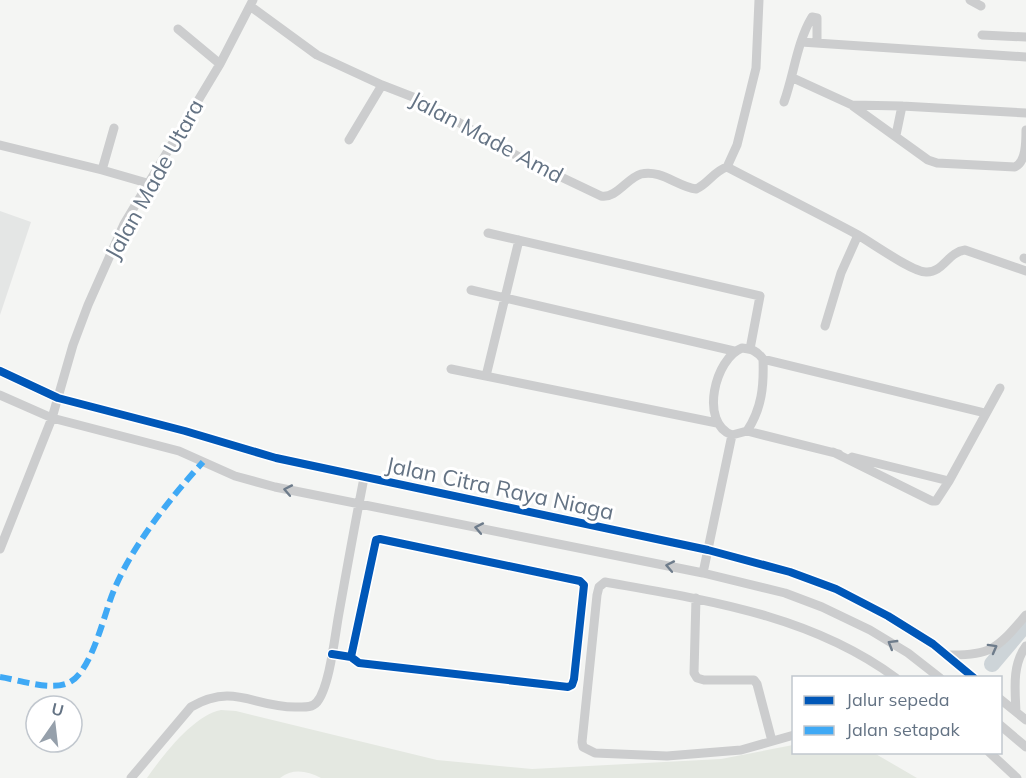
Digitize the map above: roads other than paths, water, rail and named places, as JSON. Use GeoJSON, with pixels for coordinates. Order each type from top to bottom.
{"type":"FeatureCollection","features":[{"type":"Feature","properties":{"kind":"street"},"geometry":{"type":"LineString","coordinates":[[759,0],[756,68],[728,167],[920,271],[937,270],[956,253],[965,250],[1026,270]]}},
{"type":"Feature","properties":{"kind":"street"},"geometry":{"type":"LineString","coordinates":[[970,0],[981,6]]}},
{"type":"Feature","properties":{"kind":"street","name":"Jalan Made Amd"},"geometry":{"type":"LineString","coordinates":[[252,3],[317,55],[418,99],[519,157],[601,196],[610,195],[636,177],[649,173],[696,189],[718,171],[728,167]]}},
{"type":"Feature","properties":{"kind":"street","name":"Jalan Made Utara"},"geometry":{"type":"LineString","coordinates":[[0,549],[52,418],[73,345],[88,305],[124,224],[220,64],[252,3]]}},
{"type":"Feature","properties":{"kind":"street"},"geometry":{"type":"LineString","coordinates":[[784,102],[793,78],[801,42],[814,16],[817,18],[817,42]]}},
{"type":"Feature","properties":{"kind":"street"},"geometry":{"type":"LineString","coordinates":[[178,29],[220,64]]}},
{"type":"Feature","properties":{"kind":"street"},"geometry":{"type":"LineString","coordinates":[[982,35],[1026,37]]}},
{"type":"Feature","properties":{"kind":"street"},"geometry":{"type":"LineString","coordinates":[[801,42],[1026,57]]}},
{"type":"Feature","properties":{"kind":"street"},"geometry":{"type":"LineString","coordinates":[[793,78],[852,105],[928,160],[936,163],[1015,168],[1024,160],[1026,130]]}},
{"type":"Feature","properties":{"kind":"street"},"geometry":{"type":"LineString","coordinates":[[349,140],[382,85]]}},
{"type":"Feature","properties":{"kind":"street"},"geometry":{"type":"LineString","coordinates":[[852,105],[1026,113]]}},
{"type":"Feature","properties":{"kind":"street"},"geometry":{"type":"LineString","coordinates":[[896,135],[902,106]]}},
{"type":"Feature","properties":{"kind":"street"},"geometry":{"type":"LineString","coordinates":[[102,170],[114,128]]}},
{"type":"Feature","properties":{"kind":"street"},"geometry":{"type":"LineString","coordinates":[[0,145],[147,183]]}},
{"type":"Feature","properties":{"kind":"street"},"geometry":{"type":"LineString","coordinates":[[488,233],[760,296],[750,349]]}},
{"type":"Feature","properties":{"kind":"street"},"geometry":{"type":"LineString","coordinates":[[825,326],[841,273],[858,236]]}},
{"type":"Feature","properties":{"kind":"street"},"geometry":{"type":"LineString","coordinates":[[486,376],[519,240]]}},
{"type":"Feature","properties":{"kind":"street"},"geometry":{"type":"LineString","coordinates":[[471,290],[734,351],[742,348],[758,352],[763,359],[764,392],[758,413],[747,431]]}},
{"type":"Feature","properties":{"kind":"street"},"geometry":{"type":"LineString","coordinates":[[734,351],[715,387],[714,411],[720,429],[732,435],[747,431],[949,481]]}},
{"type":"Feature","properties":{"kind":"street"},"geometry":{"type":"LineString","coordinates":[[763,359],[985,413]]}},
{"type":"Feature","properties":{"kind":"street"},"geometry":{"type":"LineString","coordinates":[[451,369],[717,423]]}},
{"type":"Feature","properties":{"kind":"street","name":"Jalan Citra Raya Niaga"},"geometry":{"type":"LineString","coordinates":[[0,371],[58,398],[185,431],[276,458],[708,550],[790,572],[836,589],[888,616],[948,655],[972,676]]}},
{"type":"Feature","properties":{"kind":"street"},"geometry":{"type":"LineString","coordinates":[[833,452],[932,501],[939,498],[1000,388]]}},
{"type":"Feature","properties":{"kind":"street","name":"Jalan Citra Raya Niaga"},"geometry":{"type":"LineString","coordinates":[[0,394],[52,418],[179,452],[235,476],[275,487],[703,573],[784,593],[822,607],[870,630],[908,653],[937,676]]}},
{"type":"Feature","properties":{"kind":"street"},"geometry":{"type":"LineString","coordinates":[[703,573],[732,435]]}},
{"type":"Feature","properties":{"kind":"street"},"geometry":{"type":"LineString","coordinates":[[132,778],[191,707],[204,700],[222,695],[244,697],[291,708],[316,704],[322,694],[332,654],[364,478]]}},
{"type":"Feature","properties":{"kind":"street"},"geometry":{"type":"LineString","coordinates":[[332,654],[351,657],[359,663],[568,687],[572,685],[574,679],[584,585],[580,581],[500,563],[376,540],[351,657]]}},
{"type":"Feature","properties":{"kind":"street"},"geometry":{"type":"LineString","coordinates":[[792,736],[741,750],[667,756],[596,753],[583,747],[599,587],[605,582],[696,598],[779,618],[848,648],[893,676]]}},
{"type":"Feature","properties":{"kind":"street"},"geometry":{"type":"LineString","coordinates":[[696,598],[694,673],[697,678],[704,680],[754,680],[772,741]]}},
{"type":"Feature","properties":{"kind":"street"},"geometry":{"type":"LineString","coordinates":[[948,655],[978,654],[992,650],[1001,644],[1026,615]]}},
{"type":"Feature","properties":{"kind":"street"},"geometry":{"type":"LineString","coordinates":[[1016,711],[1015,674],[1019,657],[1026,646]]}},
{"type":"Feature","properties":{"kind":"street"},"geometry":{"type":"LineString","coordinates":[[879,676],[884,669]]}},
{"type":"Feature","properties":{"kind":"street"},"geometry":{"type":"LineString","coordinates":[[1002,700],[1026,720]]}},
{"type":"Feature","properties":{"kind":"street"},"geometry":{"type":"LineString","coordinates":[[1002,727],[1026,747]]}},
{"type":"Feature","properties":{"kind":"street"},"geometry":{"type":"LineString","coordinates":[[990,754],[1017,778]]}},
{"type":"Feature","properties":{"kind":"waterway"},"geometry":{"type":"LineString","coordinates":[[992,664],[1026,624]]}}]}
